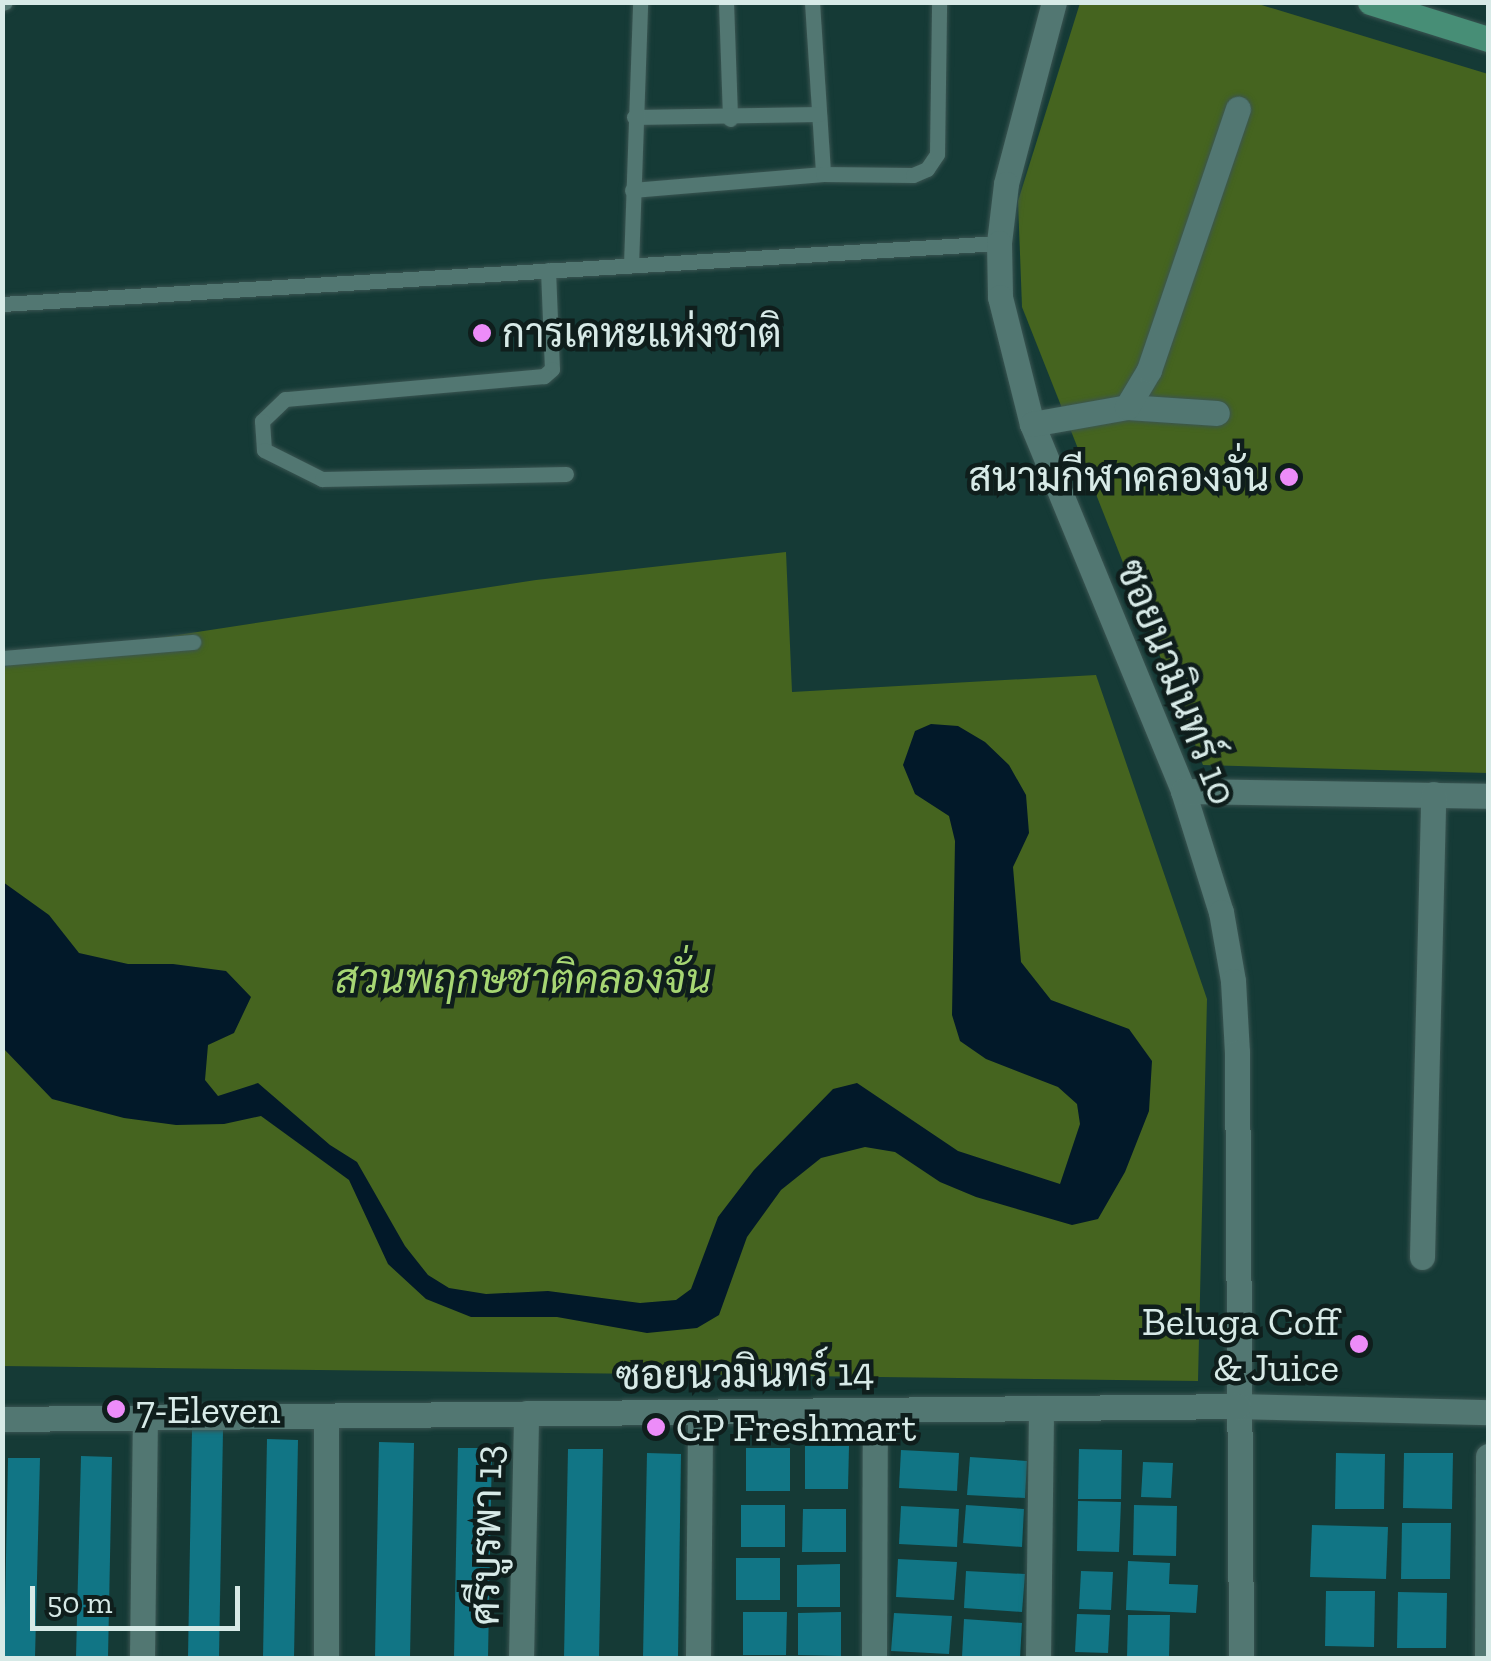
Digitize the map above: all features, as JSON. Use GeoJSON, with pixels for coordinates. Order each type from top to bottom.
{"type":"FeatureCollection","features":[{"type":"Feature","properties":{"kind":"main road"},"geometry":{"type":"LineString","coordinates":[[1370,2],[1488,38]]}},
{"type":"Feature","properties":{"kind":"street","name":"ซอยนวมินทร์ 10"},"geometry":{"type":"LineString","coordinates":[[1054,2],[1020,118],[998,242],[1000,297],[1032,424],[1183,791],[1221,912],[1233,982],[1238,1052],[1241,1658]]}},
{"type":"Feature","properties":{"kind":"street"},"geometry":{"type":"LineString","coordinates":[[1127,407],[1148,370],[1238,109]]}},
{"type":"Feature","properties":{"kind":"street"},"geometry":{"type":"LineString","coordinates":[[1032,424],[1127,407],[1217,414]]}},
{"type":"Feature","properties":{"kind":"street"},"geometry":{"type":"LineString","coordinates":[[1183,791],[1488,796]]}},
{"type":"Feature","properties":{"kind":"street"},"geometry":{"type":"LineString","coordinates":[[1422,1257],[1432,794]]}},
{"type":"Feature","properties":{"kind":"street","name":"ซอยนวมินทร์ 14"},"geometry":{"type":"LineString","coordinates":[[2,1419],[1238,1406],[1488,1412]]}},
{"type":"Feature","properties":{"kind":"street"},"geometry":{"type":"LineString","coordinates":[[1038,1658],[1040,1408]]}},
{"type":"Feature","properties":{"kind":"street"},"geometry":{"type":"LineString","coordinates":[[874,1658],[876,1410]]}},
{"type":"Feature","properties":{"kind":"street"},"geometry":{"type":"LineString","coordinates":[[698,1658],[700,1412]]}},
{"type":"Feature","properties":{"kind":"street","name":"ศรีบูรพา 13"},"geometry":{"type":"LineString","coordinates":[[521,1658],[526,1413]]}},
{"type":"Feature","properties":{"kind":"street"},"geometry":{"type":"LineString","coordinates":[[326,1416],[326,1658]]}},
{"type":"Feature","properties":{"kind":"street"},"geometry":{"type":"LineString","coordinates":[[142,1658],[145,1417]]}},
{"type":"Feature","properties":{"kind":"street"},"geometry":{"type":"LineString","coordinates":[[1487,1658],[1488,1456]]}},
{"type":"Feature","properties":{"kind":"lane"},"geometry":{"type":"LineString","coordinates":[[631,265],[640,2]]}},
{"type":"Feature","properties":{"kind":"lane"},"geometry":{"type":"LineString","coordinates":[[726,2],[730,118]]}},
{"type":"Feature","properties":{"kind":"lane"},"geometry":{"type":"LineString","coordinates":[[812,2],[823,174]]}},
{"type":"Feature","properties":{"kind":"lane"},"geometry":{"type":"LineString","coordinates":[[632,190],[823,174],[913,174],[927,169],[937,154],[939,2]]}},
{"type":"Feature","properties":{"kind":"lane"},"geometry":{"type":"LineString","coordinates":[[634,117],[819,114]]}},
{"type":"Feature","properties":{"kind":"lane"},"geometry":{"type":"LineString","coordinates":[[2,304],[998,242]]}},
{"type":"Feature","properties":{"kind":"lane"},"geometry":{"type":"LineString","coordinates":[[548,270],[552,368],[544,376],[285,399],[262,421],[264,450],[322,479],[566,474]]}},
{"type":"Feature","properties":{"kind":"lane"},"geometry":{"type":"LineString","coordinates":[[2,658],[193,642]]}},
{"type":"Feature","properties":{"kind":"green space","name":"สนามกีฬาคลองจั่น"},"geometry":{"type":"Polygon","coordinates":[[[1080,3],[1255,3],[1488,74],[1488,773],[1203,765],[1022,307],[1018,201],[1080,3]]]}},
{"type":"Feature","properties":{"kind":"green space","name":"สวนพฤกษชาติคลองจั่น"},"geometry":{"type":"Polygon","coordinates":[[[786,552],[792,692],[1096,675],[1207,999],[1198,1381],[3,1366],[3,667],[47,655],[536,580],[786,552]]]}},
{"type":"Feature","properties":{"kind":"water"},"geometry":{"type":"Polygon","coordinates":[[[931,724],[958,726],[985,742],[1009,765],[1026,795],[1029,833],[1013,867],[1021,962],[1051,1000],[1129,1029],[1152,1061],[1149,1111],[1125,1172],[1098,1219],[1072,1225],[976,1197],[940,1182],[895,1152],[865,1147],[821,1158],[781,1190],[747,1237],[719,1315],[697,1328],[647,1333],[557,1317],[471,1317],[426,1299],[388,1264],[349,1180],[261,1116],[224,1124],[176,1125],[124,1118],[52,1099],[3,1048],[3,882],[49,915],[79,953],[128,964],[173,964],[226,971],[251,997],[234,1033],[208,1045],[205,1080],[218,1096],[258,1083],[330,1145],[357,1162],[405,1246],[428,1275],[449,1288],[486,1294],[548,1291],[640,1303],[676,1300],[691,1289],[718,1217],[754,1170],[833,1089],[857,1083],[958,1151],[1060,1184],[1080,1124],[1077,1104],[1058,1087],[986,1059],[960,1041],[952,1015],[955,841],[949,816],[915,794],[903,765],[915,731],[931,724]]]}},
{"type":"Feature","properties":{"kind":"building"},"geometry":{"type":"Polygon","coordinates":[[[192,1430],[223,1430],[219,1658],[188,1658],[192,1430]]]}},
{"type":"Feature","properties":{"kind":"building"},"geometry":{"type":"Polygon","coordinates":[[[267,1439],[298,1440],[294,1658],[263,1658],[267,1439]]]}},
{"type":"Feature","properties":{"kind":"building"},"geometry":{"type":"Polygon","coordinates":[[[379,1442],[414,1443],[410,1658],[375,1658],[379,1442]]]}},
{"type":"Feature","properties":{"kind":"building"},"geometry":{"type":"Polygon","coordinates":[[[805,1446],[849,1446],[848,1489],[805,1489],[805,1446]]]}},
{"type":"Feature","properties":{"kind":"building"},"geometry":{"type":"Polygon","coordinates":[[[458,1448],[492,1448],[488,1658],[454,1658],[458,1448]]]}},
{"type":"Feature","properties":{"kind":"building"},"geometry":{"type":"Polygon","coordinates":[[[746,1448],[790,1448],[790,1491],[746,1491],[746,1448]]]}},
{"type":"Feature","properties":{"kind":"building"},"geometry":{"type":"Polygon","coordinates":[[[568,1449],[603,1449],[599,1658],[564,1658],[568,1449]]]}},
{"type":"Feature","properties":{"kind":"building"},"geometry":{"type":"Polygon","coordinates":[[[1079,1449],[1122,1450],[1121,1499],[1078,1499],[1079,1449]]]}},
{"type":"Feature","properties":{"kind":"building"},"geometry":{"type":"Polygon","coordinates":[[[901,1450],[959,1453],[957,1491],[899,1488],[901,1450]]]}},
{"type":"Feature","properties":{"kind":"building"},"geometry":{"type":"Polygon","coordinates":[[[647,1453],[681,1454],[678,1658],[643,1658],[647,1453]]]}},
{"type":"Feature","properties":{"kind":"building"},"geometry":{"type":"Polygon","coordinates":[[[1336,1453],[1385,1454],[1384,1509],[1335,1509],[1336,1453]]]}},
{"type":"Feature","properties":{"kind":"building"},"geometry":{"type":"Polygon","coordinates":[[[1404,1453],[1453,1453],[1452,1509],[1403,1508],[1404,1453]]]}},
{"type":"Feature","properties":{"kind":"building"},"geometry":{"type":"Polygon","coordinates":[[[81,1456],[112,1457],[108,1658],[76,1658],[81,1456]]]}},
{"type":"Feature","properties":{"kind":"building"},"geometry":{"type":"Polygon","coordinates":[[[970,1457],[1027,1461],[1025,1498],[967,1495],[970,1457]]]}},
{"type":"Feature","properties":{"kind":"building"},"geometry":{"type":"Polygon","coordinates":[[[8,1458],[40,1458],[35,1658],[4,1658],[8,1458]]]}},
{"type":"Feature","properties":{"kind":"building"},"geometry":{"type":"Polygon","coordinates":[[[1143,1462],[1173,1463],[1171,1498],[1141,1497],[1143,1462]]]}},
{"type":"Feature","properties":{"kind":"building"},"geometry":{"type":"Polygon","coordinates":[[[1078,1501],[1121,1502],[1119,1552],[1077,1551],[1078,1501]]]}},
{"type":"Feature","properties":{"kind":"building"},"geometry":{"type":"Polygon","coordinates":[[[741,1505],[785,1505],[785,1547],[741,1547],[741,1505]]]}},
{"type":"Feature","properties":{"kind":"building"},"geometry":{"type":"Polygon","coordinates":[[[966,1505],[1024,1509],[1022,1547],[963,1543],[966,1505]]]}},
{"type":"Feature","properties":{"kind":"building"},"geometry":{"type":"Polygon","coordinates":[[[1134,1505],[1177,1506],[1176,1556],[1133,1555],[1134,1505]]]}},
{"type":"Feature","properties":{"kind":"building"},"geometry":{"type":"Polygon","coordinates":[[[901,1506],[959,1509],[957,1547],[899,1544],[901,1506]]]}},
{"type":"Feature","properties":{"kind":"building"},"geometry":{"type":"Polygon","coordinates":[[[803,1509],[846,1509],[846,1552],[802,1552],[803,1509]]]}},
{"type":"Feature","properties":{"kind":"building"},"geometry":{"type":"Polygon","coordinates":[[[1402,1523],[1451,1523],[1450,1579],[1401,1579],[1402,1523]]]}},
{"type":"Feature","properties":{"kind":"building"},"geometry":{"type":"Polygon","coordinates":[[[1312,1525],[1388,1527],[1386,1579],[1310,1577],[1312,1525]]]}},
{"type":"Feature","properties":{"kind":"building"},"geometry":{"type":"Polygon","coordinates":[[[736,1558],[780,1558],[780,1600],[736,1600],[736,1558]]]}},
{"type":"Feature","properties":{"kind":"building"},"geometry":{"type":"Polygon","coordinates":[[[898,1559],[957,1562],[954,1600],[896,1597],[898,1559]]]}},
{"type":"Feature","properties":{"kind":"building"},"geometry":{"type":"Polygon","coordinates":[[[1128,1561],[1170,1563],[1169,1584],[1198,1585],[1196,1613],[1126,1610],[1128,1561]]]}},
{"type":"Feature","properties":{"kind":"building"},"geometry":{"type":"Polygon","coordinates":[[[840,1564],[840,1607],[797,1607],[797,1565],[840,1564]]]}},
{"type":"Feature","properties":{"kind":"building"},"geometry":{"type":"Polygon","coordinates":[[[966,1571],[1025,1574],[1022,1612],[964,1608],[966,1571]]]}},
{"type":"Feature","properties":{"kind":"building"},"geometry":{"type":"Polygon","coordinates":[[[1081,1571],[1113,1572],[1111,1610],[1079,1609],[1081,1571]]]}},
{"type":"Feature","properties":{"kind":"building"},"geometry":{"type":"Polygon","coordinates":[[[1326,1591],[1375,1591],[1374,1647],[1325,1646],[1326,1591]]]}},
{"type":"Feature","properties":{"kind":"building"},"geometry":{"type":"Polygon","coordinates":[[[1398,1592],[1447,1593],[1446,1648],[1397,1648],[1398,1592]]]}},
{"type":"Feature","properties":{"kind":"building"},"geometry":{"type":"Polygon","coordinates":[[[743,1612],[787,1612],[786,1655],[743,1655],[743,1612]]]}},
{"type":"Feature","properties":{"kind":"building"},"geometry":{"type":"Polygon","coordinates":[[[841,1612],[841,1656],[798,1655],[798,1613],[841,1612]]]}},
{"type":"Feature","properties":{"kind":"building"},"geometry":{"type":"Polygon","coordinates":[[[894,1613],[952,1616],[949,1654],[891,1651],[894,1613]]]}},
{"type":"Feature","properties":{"kind":"building"},"geometry":{"type":"Polygon","coordinates":[[[1077,1614],[1110,1615],[1108,1653],[1075,1652],[1077,1614]]]}},
{"type":"Feature","properties":{"kind":"building"},"geometry":{"type":"Polygon","coordinates":[[[1128,1615],[1170,1615],[1169,1658],[1127,1658],[1128,1615]]]}},
{"type":"Feature","properties":{"kind":"building"},"geometry":{"type":"Polygon","coordinates":[[[964,1619],[1022,1623],[1020,1658],[962,1657],[964,1619]]]}},
{"type":"Feature","properties":{"kind":"place","name":"การเคหะแห่งชาติ"},"geometry":{"type":"Point","coordinates":[482,333]}},
{"type":"Feature","properties":{"kind":"place","name":"สนามกีฬาคลองจั่น"},"geometry":{"type":"Point","coordinates":[1289,477]}},
{"type":"Feature","properties":{"kind":"place","name":"Beluga Coff & Juice"},"geometry":{"type":"Point","coordinates":[1359,1344]}},
{"type":"Feature","properties":{"kind":"place","name":"7-Eleven"},"geometry":{"type":"Point","coordinates":[116,1409]}},
{"type":"Feature","properties":{"kind":"place","name":"CP Freshmart"},"geometry":{"type":"Point","coordinates":[656,1427]}}]}
